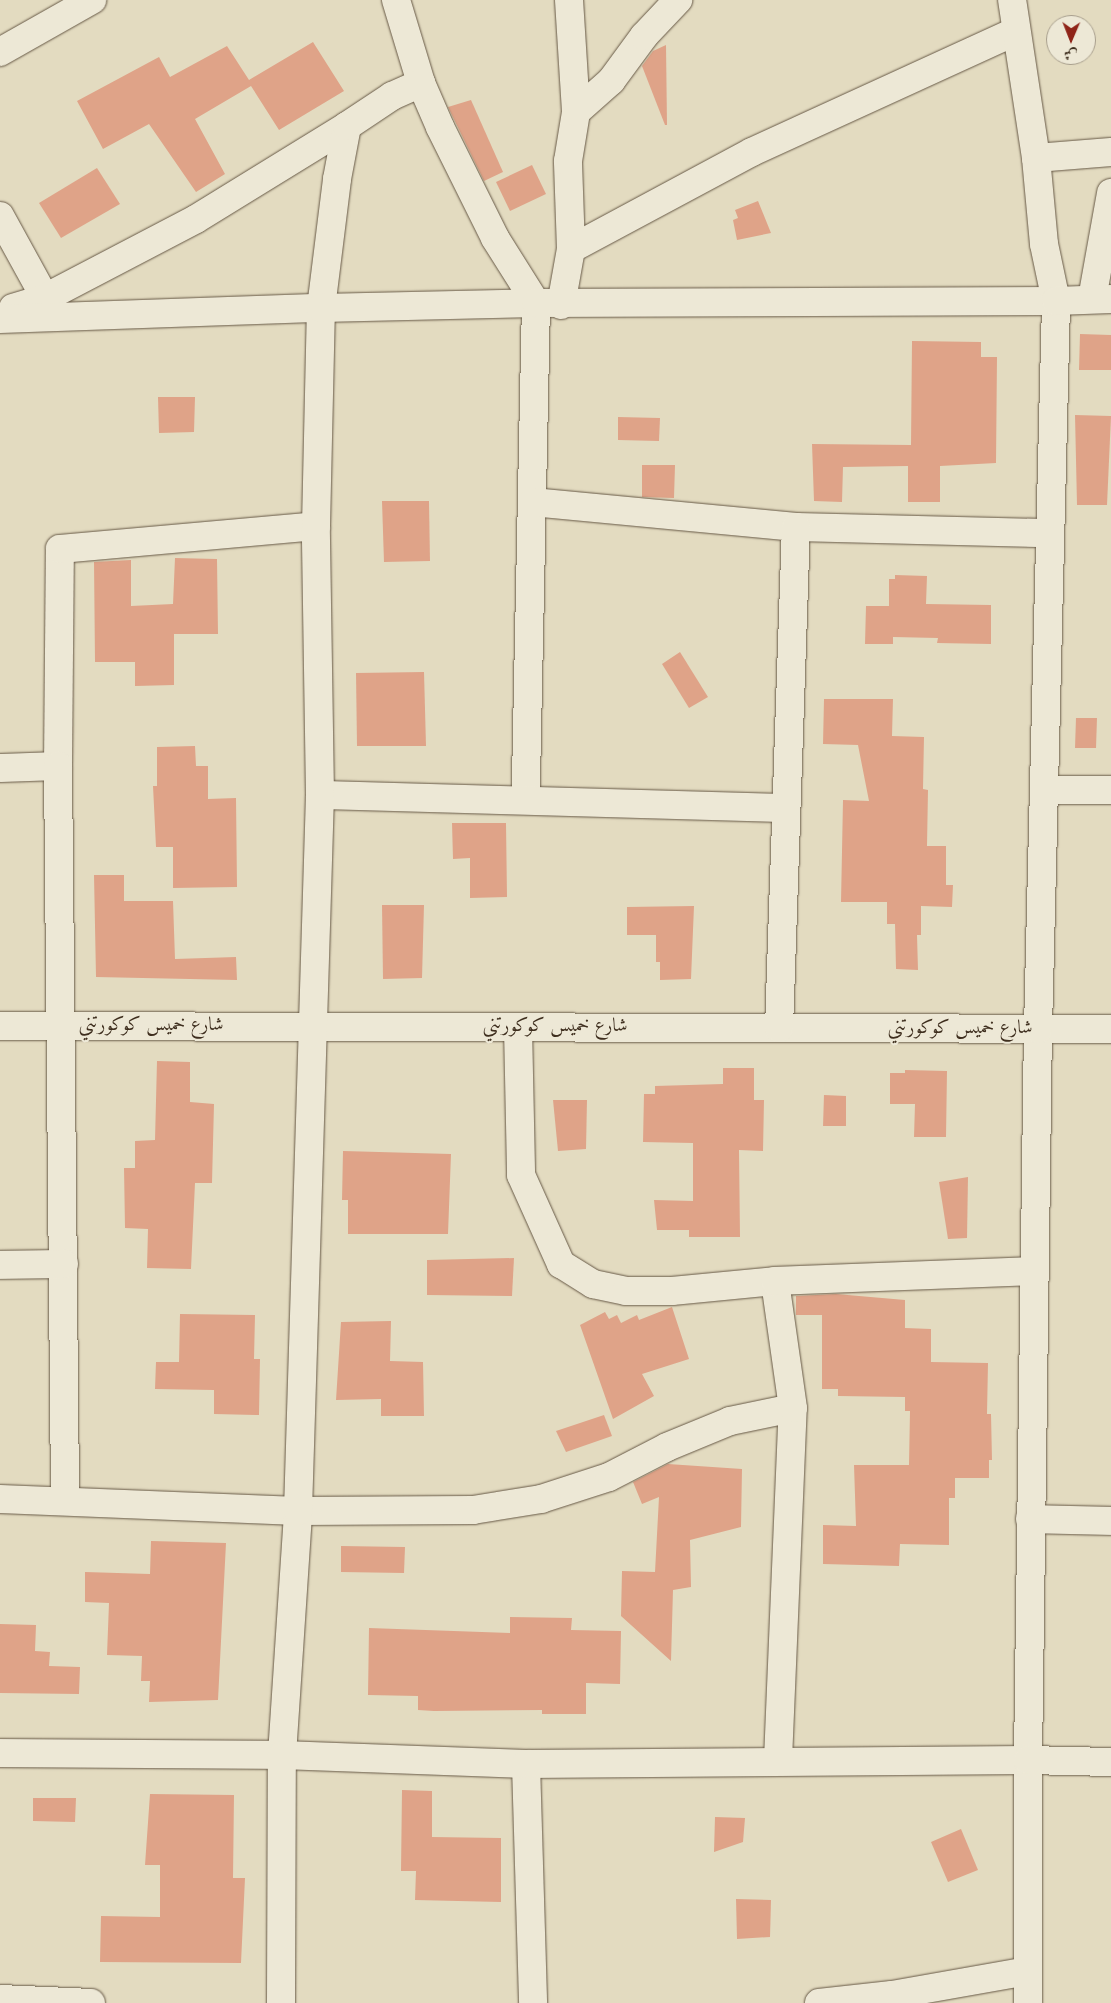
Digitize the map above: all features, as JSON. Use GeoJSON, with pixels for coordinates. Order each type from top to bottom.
{"type":"FeatureCollection","features":[{"type":"Feature","properties":{"kind":"street"},"geometry":{"type":"LineString","coordinates":[[0,52],[92,0]]}},
{"type":"Feature","properties":{"kind":"street"},"geometry":{"type":"LineString","coordinates":[[396,0],[421,83],[495,238],[548,304]]}},
{"type":"Feature","properties":{"kind":"street"},"geometry":{"type":"LineString","coordinates":[[526,800],[532,502],[548,304],[572,249],[568,161],[576,112],[569,0]]}},
{"type":"Feature","properties":{"kind":"street"},"geometry":{"type":"LineString","coordinates":[[576,112],[611,81],[644,36],[678,0]]}},
{"type":"Feature","properties":{"kind":"street"},"geometry":{"type":"LineString","coordinates":[[1012,0],[1036,158],[1044,244],[1056,301],[1034,1271],[1028,1760],[1028,2003]]}},
{"type":"Feature","properties":{"kind":"street"},"geometry":{"type":"LineString","coordinates":[[572,249],[752,152],[1016,31]]}},
{"type":"Feature","properties":{"kind":"street"},"geometry":{"type":"LineString","coordinates":[[0,313],[45,298],[196,219],[392,96],[421,83]]}},
{"type":"Feature","properties":{"kind":"street"},"geometry":{"type":"LineString","coordinates":[[281,2003],[282,1755],[298,1511],[320,795],[316,526],[321,308],[337,179],[347,126]]}},
{"type":"Feature","properties":{"kind":"street"},"geometry":{"type":"LineString","coordinates":[[1036,158],[1111,152]]}},
{"type":"Feature","properties":{"kind":"street"},"geometry":{"type":"LineString","coordinates":[[0,319],[321,308],[1101,299],[1111,193]]}},
{"type":"Feature","properties":{"kind":"street"},"geometry":{"type":"LineString","coordinates":[[0,216],[45,298]]}},
{"type":"Feature","properties":{"kind":"street"},"geometry":{"type":"LineString","coordinates":[[532,502],[796,527],[1050,533]]}},
{"type":"Feature","properties":{"kind":"street"},"geometry":{"type":"LineString","coordinates":[[65,1501],[58,766],[60,548],[316,526]]}},
{"type":"Feature","properties":{"kind":"street"},"geometry":{"type":"LineString","coordinates":[[779,1028],[796,527]]}},
{"type":"Feature","properties":{"kind":"street"},"geometry":{"type":"LineString","coordinates":[[0,768],[58,766]]}},
{"type":"Feature","properties":{"kind":"street"},"geometry":{"type":"LineString","coordinates":[[1044,790],[1111,790]]}},
{"type":"Feature","properties":{"kind":"street"},"geometry":{"type":"LineString","coordinates":[[320,795],[786,808]]}},
{"type":"Feature","properties":{"kind":"street","name":"شارع خميس كوكورتني"},"geometry":{"type":"LineString","coordinates":[[0,1026],[1111,1029]]}},
{"type":"Feature","properties":{"kind":"street"},"geometry":{"type":"LineString","coordinates":[[518,1027],[521,1175],[562,1264],[593,1284],[626,1291],[672,1291],[775,1281],[1034,1271]]}},
{"type":"Feature","properties":{"kind":"street"},"geometry":{"type":"LineString","coordinates":[[0,1265],[64,1264]]}},
{"type":"Feature","properties":{"kind":"street"},"geometry":{"type":"LineString","coordinates":[[775,1281],[793,1408],[778,1760]]}},
{"type":"Feature","properties":{"kind":"street"},"geometry":{"type":"LineString","coordinates":[[0,1499],[298,1511],[473,1510],[542,1499],[609,1477],[667,1447],[730,1421],[793,1408]]}},
{"type":"Feature","properties":{"kind":"street"},"geometry":{"type":"LineString","coordinates":[[1030,1519],[1111,1521]]}},
{"type":"Feature","properties":{"kind":"street"},"geometry":{"type":"LineString","coordinates":[[0,1753],[282,1755],[526,1764],[778,1760],[1028,1760],[1111,1762]]}},
{"type":"Feature","properties":{"kind":"street"},"geometry":{"type":"LineString","coordinates":[[526,1764],[533,2003]]}},
{"type":"Feature","properties":{"kind":"street"},"geometry":{"type":"LineString","coordinates":[[819,2003],[892,1995],[1028,1971]]}},
{"type":"Feature","properties":{"kind":"street"},"geometry":{"type":"LineString","coordinates":[[0,1999],[91,2003]]}},
{"type":"Feature","properties":{"kind":"building"},"geometry":{"type":"Polygon","coordinates":[[[313,42],[344,91],[279,130],[251,86],[195,119],[225,174],[196,192],[149,124],[103,149],[77,101],[159,57],[170,77],[227,46],[249,80],[313,42]]]}},
{"type":"Feature","properties":{"kind":"building"},"geometry":{"type":"Polygon","coordinates":[[[666,45],[667,125],[665,125],[642,66],[653,51],[666,45]]]}},
{"type":"Feature","properties":{"kind":"building"},"geometry":{"type":"Polygon","coordinates":[[[471,100],[503,172],[484,181],[448,107],[471,100]]]}},
{"type":"Feature","properties":{"kind":"building"},"geometry":{"type":"Polygon","coordinates":[[[532,165],[546,194],[510,211],[496,182],[532,165]]]}},
{"type":"Feature","properties":{"kind":"building"},"geometry":{"type":"Polygon","coordinates":[[[97,168],[120,204],[61,238],[39,203],[97,168]]]}},
{"type":"Feature","properties":{"kind":"building"},"geometry":{"type":"Polygon","coordinates":[[[758,201],[771,233],[737,240],[733,220],[738,218],[735,210],[758,201]]]}},
{"type":"Feature","properties":{"kind":"building"},"geometry":{"type":"Polygon","coordinates":[[[1080,334],[1111,335],[1111,370],[1079,370],[1080,334]]]}},
{"type":"Feature","properties":{"kind":"building"},"geometry":{"type":"Polygon","coordinates":[[[912,341],[981,342],[981,357],[997,357],[996,463],[940,466],[940,502],[908,502],[908,466],[843,467],[842,502],[814,501],[812,444],[911,445],[912,341]]]}},
{"type":"Feature","properties":{"kind":"building"},"geometry":{"type":"Polygon","coordinates":[[[158,397],[195,397],[194,432],[159,433],[158,397]]]}},
{"type":"Feature","properties":{"kind":"building"},"geometry":{"type":"Polygon","coordinates":[[[1075,415],[1111,416],[1107,505],[1077,505],[1075,415]]]}},
{"type":"Feature","properties":{"kind":"building"},"geometry":{"type":"Polygon","coordinates":[[[618,417],[660,418],[659,441],[618,440],[618,417]]]}},
{"type":"Feature","properties":{"kind":"building"},"geometry":{"type":"Polygon","coordinates":[[[642,465],[675,465],[674,498],[642,497],[642,465]]]}},
{"type":"Feature","properties":{"kind":"building"},"geometry":{"type":"Polygon","coordinates":[[[382,501],[429,501],[430,561],[384,562],[382,501]]]}},
{"type":"Feature","properties":{"kind":"building"},"geometry":{"type":"Polygon","coordinates":[[[175,558],[217,559],[218,634],[174,634],[174,685],[135,686],[135,662],[95,662],[94,562],[131,560],[131,606],[173,604],[175,558]]]}},
{"type":"Feature","properties":{"kind":"building"},"geometry":{"type":"Polygon","coordinates":[[[895,575],[927,576],[926,604],[991,605],[991,644],[937,643],[938,638],[893,637],[893,644],[865,644],[866,606],[889,606],[889,579],[895,579],[895,575]]]}},
{"type":"Feature","properties":{"kind":"building"},"geometry":{"type":"Polygon","coordinates":[[[680,652],[708,697],[689,708],[662,664],[680,652]]]}},
{"type":"Feature","properties":{"kind":"building"},"geometry":{"type":"Polygon","coordinates":[[[424,672],[426,746],[357,746],[356,673],[424,672]]]}},
{"type":"Feature","properties":{"kind":"building"},"geometry":{"type":"Polygon","coordinates":[[[824,699],[893,699],[892,736],[924,737],[923,789],[928,790],[927,846],[946,846],[946,885],[953,885],[952,907],[921,906],[921,935],[917,935],[918,970],[896,969],[895,924],[887,924],[887,902],[841,902],[843,800],[869,801],[858,745],[823,744],[824,699]]]}},
{"type":"Feature","properties":{"kind":"building"},"geometry":{"type":"Polygon","coordinates":[[[1076,718],[1097,718],[1096,748],[1075,748],[1076,718]]]}},
{"type":"Feature","properties":{"kind":"building"},"geometry":{"type":"Polygon","coordinates":[[[195,746],[196,766],[208,766],[208,799],[236,798],[237,887],[173,888],[173,847],[156,847],[153,786],[157,786],[157,747],[195,746]]]}},
{"type":"Feature","properties":{"kind":"building"},"geometry":{"type":"Polygon","coordinates":[[[452,823],[506,823],[507,897],[470,898],[470,858],[453,859],[452,823]]]}},
{"type":"Feature","properties":{"kind":"building"},"geometry":{"type":"Polygon","coordinates":[[[94,875],[124,875],[124,901],[173,901],[175,959],[236,957],[237,980],[96,977],[94,875]]]}},
{"type":"Feature","properties":{"kind":"building"},"geometry":{"type":"Polygon","coordinates":[[[382,905],[424,905],[422,978],[383,979],[382,905]]]}},
{"type":"Feature","properties":{"kind":"building"},"geometry":{"type":"Polygon","coordinates":[[[694,906],[691,979],[660,980],[660,962],[656,962],[656,935],[627,935],[627,907],[694,906]]]}},
{"type":"Feature","properties":{"kind":"building"},"geometry":{"type":"Polygon","coordinates":[[[157,1061],[190,1062],[190,1102],[214,1104],[212,1183],[195,1183],[191,1269],[147,1268],[148,1229],[125,1228],[124,1168],[135,1168],[135,1141],[155,1140],[157,1061]]]}},
{"type":"Feature","properties":{"kind":"building"},"geometry":{"type":"Polygon","coordinates":[[[723,1068],[754,1068],[754,1100],[764,1100],[763,1151],[739,1150],[740,1237],[689,1237],[689,1230],[657,1230],[654,1200],[693,1201],[693,1143],[643,1142],[644,1094],[655,1094],[655,1086],[723,1084],[723,1068]]]}},
{"type":"Feature","properties":{"kind":"building"},"geometry":{"type":"Polygon","coordinates":[[[905,1070],[947,1071],[946,1137],[914,1137],[915,1104],[890,1104],[890,1073],[905,1073],[905,1070]]]}},
{"type":"Feature","properties":{"kind":"building"},"geometry":{"type":"Polygon","coordinates":[[[824,1095],[846,1096],[846,1126],[823,1126],[824,1095]]]}},
{"type":"Feature","properties":{"kind":"building"},"geometry":{"type":"Polygon","coordinates":[[[553,1100],[587,1100],[586,1149],[558,1151],[553,1100]]]}},
{"type":"Feature","properties":{"kind":"building"},"geometry":{"type":"Polygon","coordinates":[[[343,1151],[451,1154],[448,1234],[348,1234],[348,1200],[342,1200],[343,1151]]]}},
{"type":"Feature","properties":{"kind":"building"},"geometry":{"type":"Polygon","coordinates":[[[968,1177],[967,1238],[948,1239],[939,1182],[968,1177]]]}},
{"type":"Feature","properties":{"kind":"building"},"geometry":{"type":"Polygon","coordinates":[[[514,1258],[512,1296],[427,1295],[427,1260],[514,1258]]]}},
{"type":"Feature","properties":{"kind":"building"},"geometry":{"type":"Polygon","coordinates":[[[836,1294],[905,1300],[905,1328],[931,1329],[931,1362],[988,1363],[987,1414],[991,1414],[992,1460],[989,1460],[989,1478],[955,1478],[955,1498],[949,1498],[949,1545],[900,1544],[899,1566],[823,1564],[823,1525],[856,1526],[854,1465],[909,1465],[910,1411],[905,1411],[905,1397],[838,1396],[838,1389],[822,1389],[822,1315],[796,1315],[796,1296],[836,1294]]]}},
{"type":"Feature","properties":{"kind":"building"},"geometry":{"type":"Polygon","coordinates":[[[672,1307],[689,1359],[642,1374],[654,1396],[613,1419],[580,1325],[605,1312],[609,1319],[617,1315],[621,1323],[637,1315],[639,1320],[672,1307]]]}},
{"type":"Feature","properties":{"kind":"building"},"geometry":{"type":"Polygon","coordinates":[[[180,1314],[255,1315],[254,1359],[260,1359],[259,1415],[214,1414],[214,1390],[155,1389],[156,1362],[179,1362],[180,1314]]]}},
{"type":"Feature","properties":{"kind":"building"},"geometry":{"type":"Polygon","coordinates":[[[391,1321],[390,1361],[423,1362],[424,1416],[381,1416],[381,1399],[336,1400],[341,1322],[391,1321]]]}},
{"type":"Feature","properties":{"kind":"building"},"geometry":{"type":"Polygon","coordinates":[[[604,1415],[612,1436],[566,1452],[556,1431],[604,1415]]]}},
{"type":"Feature","properties":{"kind":"building"},"geometry":{"type":"Polygon","coordinates":[[[668,1464],[742,1469],[741,1527],[690,1540],[691,1587],[673,1590],[671,1661],[621,1616],[622,1571],[655,1572],[659,1497],[642,1504],[633,1482],[668,1464]]]}},
{"type":"Feature","properties":{"kind":"building"},"geometry":{"type":"Polygon","coordinates":[[[151,1541],[226,1543],[218,1700],[149,1702],[150,1681],[141,1681],[142,1656],[107,1655],[109,1603],[85,1602],[85,1572],[150,1574],[151,1541]]]}},
{"type":"Feature","properties":{"kind":"building"},"geometry":{"type":"Polygon","coordinates":[[[341,1546],[405,1547],[404,1573],[341,1572],[341,1546]]]}},
{"type":"Feature","properties":{"kind":"building"},"geometry":{"type":"Polygon","coordinates":[[[510,1617],[572,1618],[571,1630],[621,1631],[620,1684],[586,1683],[586,1714],[542,1714],[542,1710],[418,1710],[418,1696],[368,1695],[369,1628],[510,1633],[510,1617]]]}},
{"type":"Feature","properties":{"kind":"building"},"geometry":{"type":"Polygon","coordinates":[[[0,1624],[36,1625],[35,1651],[50,1652],[49,1666],[80,1667],[79,1694],[0,1693],[0,1624]]]}},
{"type":"Feature","properties":{"kind":"building"},"geometry":{"type":"Polygon","coordinates":[[[402,1790],[432,1791],[432,1837],[501,1838],[501,1902],[415,1900],[416,1871],[401,1871],[402,1790]]]}},
{"type":"Feature","properties":{"kind":"building"},"geometry":{"type":"Polygon","coordinates":[[[150,1794],[234,1795],[233,1878],[245,1878],[241,1963],[100,1962],[101,1916],[160,1917],[160,1865],[145,1865],[150,1794]]]}},
{"type":"Feature","properties":{"kind":"building"},"geometry":{"type":"Polygon","coordinates":[[[33,1798],[76,1798],[75,1822],[33,1821],[33,1798]]]}},
{"type":"Feature","properties":{"kind":"building"},"geometry":{"type":"Polygon","coordinates":[[[715,1817],[745,1818],[743,1842],[714,1852],[715,1817]]]}},
{"type":"Feature","properties":{"kind":"building"},"geometry":{"type":"Polygon","coordinates":[[[961,1829],[978,1870],[948,1882],[931,1842],[961,1829]]]}},
{"type":"Feature","properties":{"kind":"building"},"geometry":{"type":"Polygon","coordinates":[[[736,1899],[771,1900],[770,1937],[737,1939],[736,1899]]]}}]}
